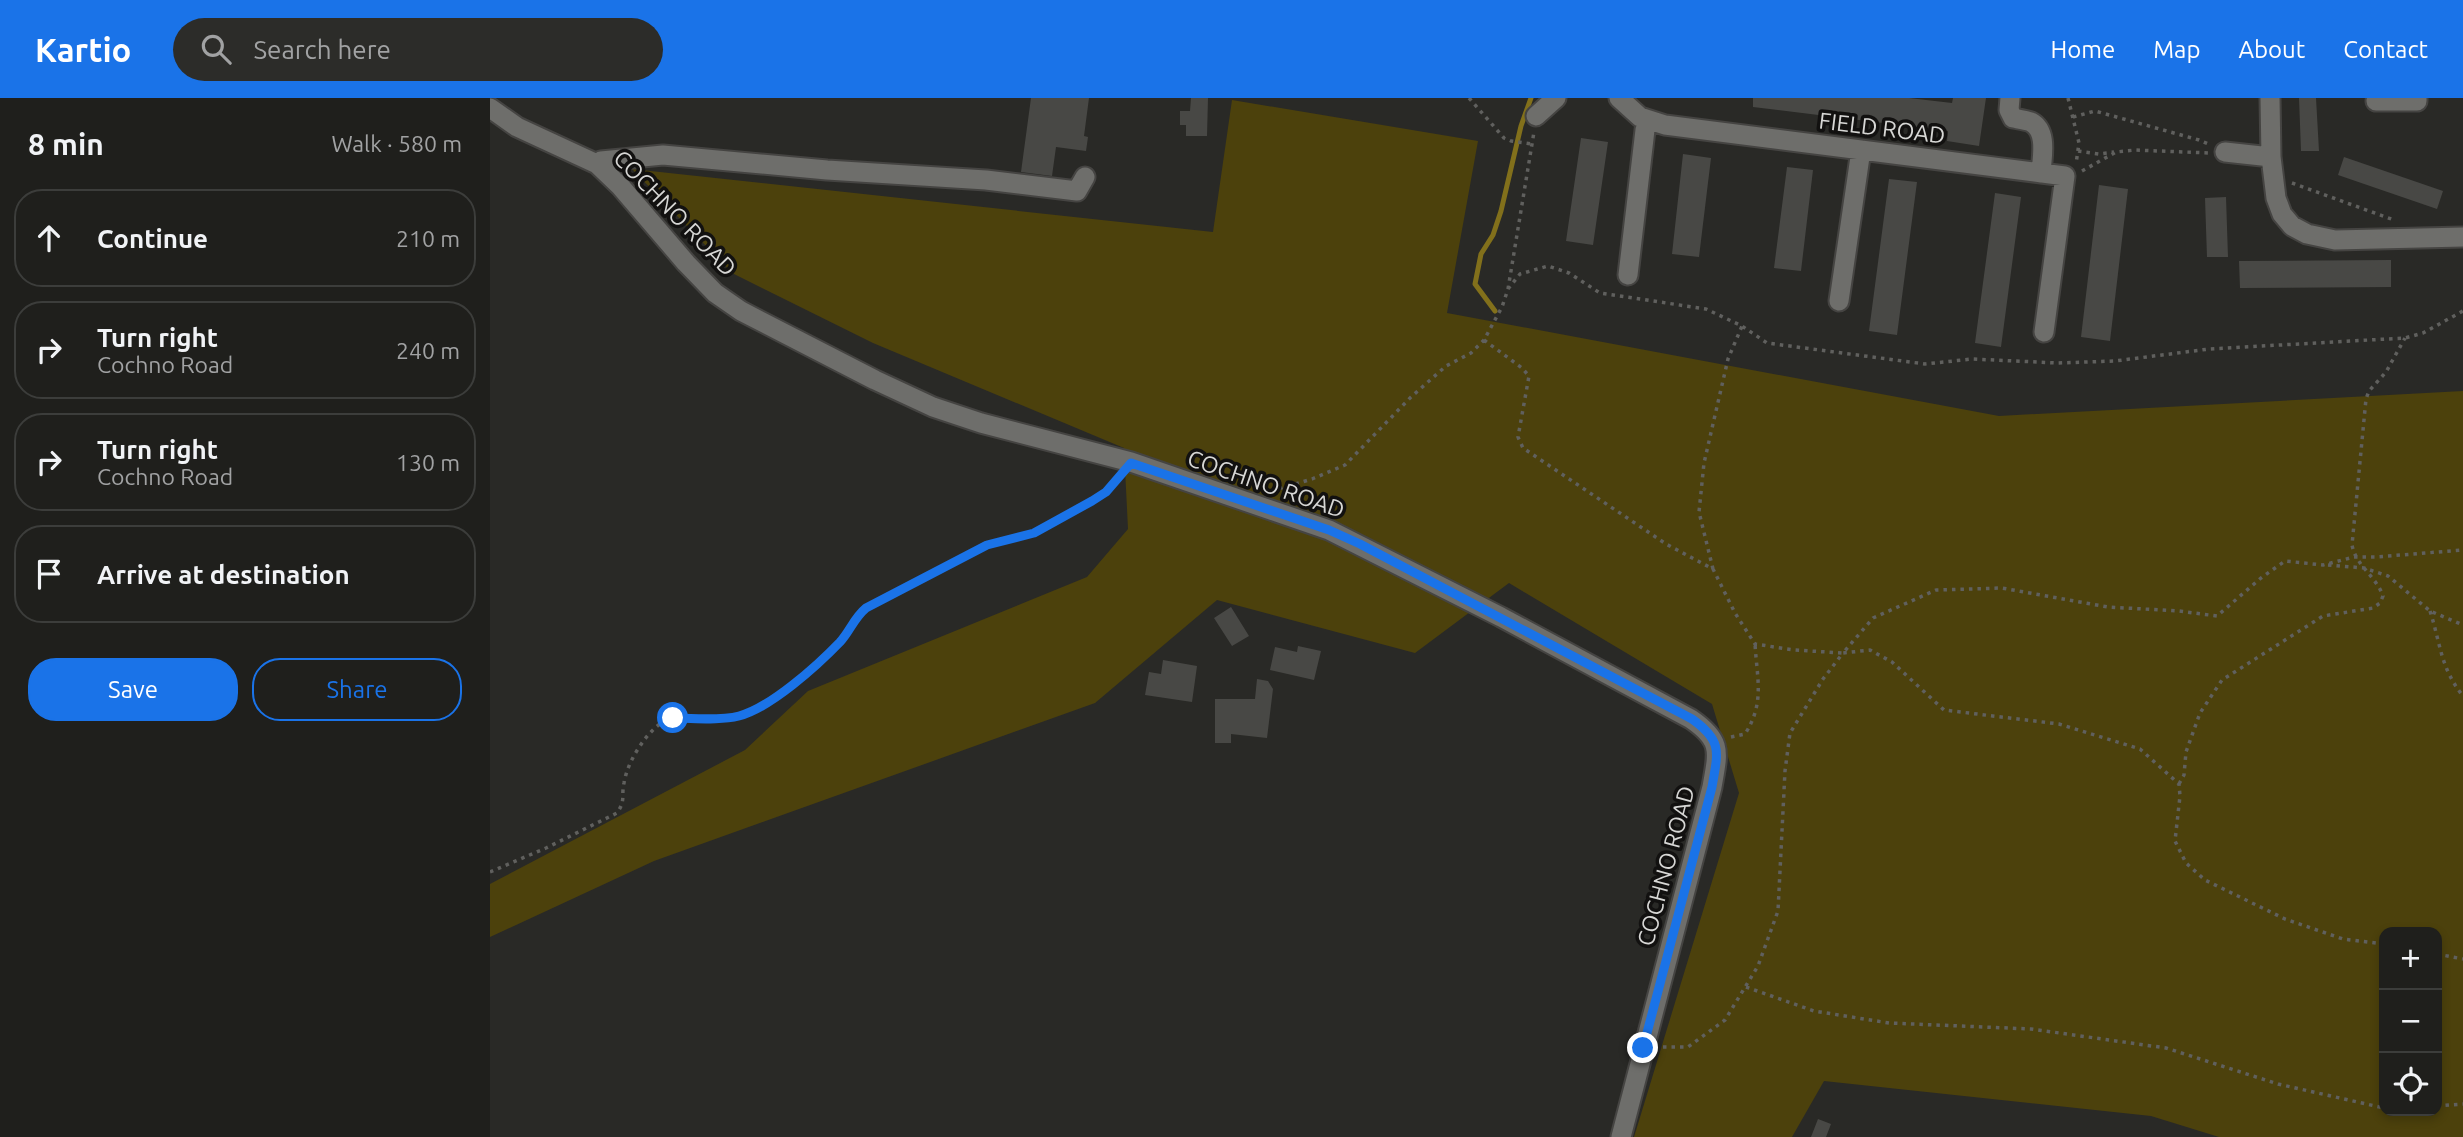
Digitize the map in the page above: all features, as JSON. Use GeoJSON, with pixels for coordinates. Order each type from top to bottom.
{"type":"FeatureCollection","features":[{"type":"Feature","properties":{"kind":"street"},"geometry":{"type":"LineString","coordinates":[[1536,116],[1556,98]]}},
{"type":"Feature","properties":{"kind":"street","name":"FIELD ROAD"},"geometry":{"type":"LineString","coordinates":[[1619,98],[1648,121],[1665,125],[2065,176],[2044,332]]}},
{"type":"Feature","properties":{"kind":"street"},"geometry":{"type":"LineString","coordinates":[[2010,98],[2009,110],[2013,118],[2031,122],[2039,131],[2043,146],[2040,173]]}},
{"type":"Feature","properties":{"kind":"street"},"geometry":{"type":"LineString","coordinates":[[2270,98],[2271,157],[2276,198],[2282,214],[2292,226],[2306,234],[2335,240],[2463,237]]}},
{"type":"Feature","properties":{"kind":"street"},"geometry":{"type":"LineString","coordinates":[[2376,101],[2417,101],[2417,98]]}},
{"type":"Feature","properties":{"kind":"street","name":"COCHNO ROAD"},"geometry":{"type":"LineString","coordinates":[[490,108],[517,127],[597,164],[621,187],[715,293],[741,311],[875,380],[933,407],[981,423],[1131,463],[1329,530],[1692,719],[1707,730],[1715,740],[1717,754],[1712,787],[1621,1137]]}},
{"type":"Feature","properties":{"kind":"street"},"geometry":{"type":"LineString","coordinates":[[1628,275],[1648,121]]}},
{"type":"Feature","properties":{"kind":"street"},"geometry":{"type":"LineString","coordinates":[[1839,301],[1861,150]]}},
{"type":"Feature","properties":{"kind":"street"},"geometry":{"type":"LineString","coordinates":[[2225,152],[2271,157]]}},
{"type":"Feature","properties":{"kind":"street"},"geometry":{"type":"LineString","coordinates":[[597,164],[601,161],[663,155],[827,170],[986,180],[1077,191],[1085,177]]}},
{"type":"Feature","properties":{"kind":"path"},"geometry":{"type":"LineString","coordinates":[[1469,98],[1504,138],[1531,144]]}},
{"type":"Feature","properties":{"kind":"path"},"geometry":{"type":"LineString","coordinates":[[2068,98],[2079,143],[2075,175],[2116,152]]}},
{"type":"Feature","properties":{"kind":"path"},"geometry":{"type":"LineString","coordinates":[[2073,117],[2095,111],[2199,140],[2225,152]]}},
{"type":"Feature","properties":{"kind":"path"},"geometry":{"type":"LineString","coordinates":[[1244,501],[1312,479],[1345,465],[1410,397],[1446,366],[1471,353],[1483,340],[1502,307],[1508,289],[1536,116]]}},
{"type":"Feature","properties":{"kind":"path"},"geometry":{"type":"LineString","coordinates":[[2078,151],[2099,154],[2135,150],[2190,154],[2225,152]]}},
{"type":"Feature","properties":{"kind":"path"},"geometry":{"type":"LineString","coordinates":[[2274,177],[2396,221]]}},
{"type":"Feature","properties":{"kind":"path"},"geometry":{"type":"LineString","coordinates":[[1508,289],[1521,274],[1548,266],[1569,273],[1600,293],[1706,309],[1742,326],[1767,343],[1925,364],[1972,359],[2058,363],[2115,361],[2209,349],[2405,338],[2423,333],[2463,311]]}},
{"type":"Feature","properties":{"kind":"path"},"geometry":{"type":"LineString","coordinates":[[1715,740],[1745,734],[1756,717],[1758,697],[1755,644],[1735,613],[1713,569],[1699,512],[1704,463],[1728,359],[1742,326]]}},
{"type":"Feature","properties":{"kind":"path"},"geometry":{"type":"LineString","coordinates":[[2379,943],[2343,939],[2285,919],[2205,880],[2186,863],[2175,841],[2179,784],[2184,775],[2186,752],[2200,713],[2222,680],[2323,616],[2373,608],[2380,603],[2383,596],[2380,587],[2354,557],[2352,545],[2369,391],[2386,373],[2405,338]]}},
{"type":"Feature","properties":{"kind":"path"},"geometry":{"type":"LineString","coordinates":[[1483,340],[1529,376],[1518,437],[1523,448],[1667,544],[1713,569]]}},
{"type":"Feature","properties":{"kind":"path"},"geometry":{"type":"LineString","coordinates":[[490,872],[617,813],[624,803],[624,783],[633,757],[656,727],[673,718],[736,717],[751,712],[793,684],[839,643],[857,616],[866,608],[987,545],[1034,533],[1106,492],[1131,463]]}},
{"type":"Feature","properties":{"kind":"path"},"geometry":{"type":"LineString","coordinates":[[2323,565],[2354,557],[2463,550]]}},
{"type":"Feature","properties":{"kind":"path"},"geometry":{"type":"LineString","coordinates":[[1643,1048],[1688,1047],[1725,1020],[1758,967],[1778,911],[1785,771],[1790,733],[1823,679],[1874,618],[1936,590],[2002,587],[2108,607],[2217,616],[2285,561],[2364,568],[2388,576],[2430,611],[2463,625]]}},
{"type":"Feature","properties":{"kind":"path"},"geometry":{"type":"LineString","coordinates":[[2430,611],[2440,643],[2442,662],[2450,679],[2463,696]]}},
{"type":"Feature","properties":{"kind":"path"},"geometry":{"type":"LineString","coordinates":[[1755,644],[1843,653],[1870,650],[1892,662],[1944,710],[2059,724],[2140,749],[2179,784]]}},
{"type":"Feature","properties":{"kind":"path"},"geometry":{"type":"LineString","coordinates":[[2442,955],[2463,959]]}},
{"type":"Feature","properties":{"kind":"path"},"geometry":{"type":"LineString","coordinates":[[1746,987],[1814,1011],[1889,1023],[2031,1029],[2166,1048],[2277,1084],[2379,1107]]}},
{"type":"Feature","properties":{"kind":"path"},"geometry":{"type":"LineString","coordinates":[[2442,1106],[2463,1104]]}},
{"type":"Feature","properties":{"kind":"shaded area"},"geometry":{"type":"Polygon","coordinates":[[[1232,100],[1478,141],[1447,313],[1999,416],[2463,391],[2463,1137],[2219,1137],[2151,1116],[1824,1081],[1792,1137],[1634,1137],[1739,793],[1712,704],[1509,583],[1415,653],[1217,600],[1095,703],[654,861],[490,937],[490,884],[745,750],[808,691],[1087,577],[1128,529],[1124,448],[873,343],[732,273],[632,169],[1213,232],[1232,100]]]}},
{"type":"Feature","properties":{"kind":"building"},"geometry":{"type":"Polygon","coordinates":[[[1031,98],[1089,98],[1084,136],[1088,137],[1086,151],[1056,147],[1052,176],[1021,172],[1031,98]]]}},
{"type":"Feature","properties":{"kind":"building"},"geometry":{"type":"Polygon","coordinates":[[[1191,98],[1208,98],[1207,136],[1186,136],[1186,125],[1180,125],[1180,111],[1190,111],[1191,98]]]}},
{"type":"Feature","properties":{"kind":"building"},"geometry":{"type":"Polygon","coordinates":[[[1753,98],[1909,98],[1952,103],[1953,98],[1986,98],[1979,146],[1947,141],[1948,131],[1753,107],[1753,98]]]}},
{"type":"Feature","properties":{"kind":"building"},"geometry":{"type":"Polygon","coordinates":[[[2299,98],[2316,98],[2319,151],[2301,151],[2299,98]]]}},
{"type":"Feature","properties":{"kind":"building"},"geometry":{"type":"Polygon","coordinates":[[[1581,138],[1608,142],[1593,245],[1566,241],[1581,138]]]}},
{"type":"Feature","properties":{"kind":"building"},"geometry":{"type":"Polygon","coordinates":[[[1683,154],[1711,158],[1699,257],[1672,254],[1683,154]]]}},
{"type":"Feature","properties":{"kind":"building"},"geometry":{"type":"Polygon","coordinates":[[[2344,157],[2443,191],[2437,209],[2338,175],[2344,157]]]}},
{"type":"Feature","properties":{"kind":"building"},"geometry":{"type":"Polygon","coordinates":[[[1787,167],[1813,170],[1801,271],[1774,268],[1787,167]]]}},
{"type":"Feature","properties":{"kind":"building"},"geometry":{"type":"Polygon","coordinates":[[[1889,179],[1917,182],[1897,335],[1869,331],[1889,179]]]}},
{"type":"Feature","properties":{"kind":"building"},"geometry":{"type":"Polygon","coordinates":[[[2099,185],[2128,189],[2110,341],[2081,337],[2099,185]]]}},
{"type":"Feature","properties":{"kind":"building"},"geometry":{"type":"Polygon","coordinates":[[[1995,193],[2021,197],[2001,347],[1975,343],[1995,193]]]}},
{"type":"Feature","properties":{"kind":"building"},"geometry":{"type":"Polygon","coordinates":[[[2226,197],[2228,257],[2207,257],[2205,198],[2226,197]]]}},
{"type":"Feature","properties":{"kind":"building"},"geometry":{"type":"Polygon","coordinates":[[[2391,260],[2391,287],[2240,288],[2239,261],[2391,260]]]}},
{"type":"Feature","properties":{"kind":"building"},"geometry":{"type":"Polygon","coordinates":[[[1231,607],[1249,636],[1232,646],[1214,618],[1231,607]]]}},
{"type":"Feature","properties":{"kind":"building"},"geometry":{"type":"Polygon","coordinates":[[[1298,646],[1321,651],[1314,680],[1270,670],[1275,647],[1297,652],[1298,646]]]}},
{"type":"Feature","properties":{"kind":"building"},"geometry":{"type":"Polygon","coordinates":[[[1163,660],[1197,666],[1192,702],[1145,695],[1149,672],[1161,674],[1163,660]]]}},
{"type":"Feature","properties":{"kind":"building"},"geometry":{"type":"Polygon","coordinates":[[[1257,679],[1268,681],[1273,689],[1267,738],[1231,734],[1231,743],[1215,743],[1215,699],[1255,699],[1257,679]]]}},
{"type":"Feature","properties":{"kind":"building"},"geometry":{"type":"Polygon","coordinates":[[[1818,1119],[1831,1124],[1826,1137],[1811,1137],[1818,1119]]]}},
{"type":"Feature","properties":{"kind":"waterway"},"geometry":{"type":"LineString","coordinates":[[1495,311],[1475,284],[1481,254],[1493,235],[1501,211],[1521,126],[1531,98]]}},
{"type":"Feature","properties":{"kind":"route"},"geometry":{"type":"LineString","coordinates":[[673,718],[736,717],[751,712],[793,684],[839,643],[857,616],[866,608],[987,545],[1034,533],[1106,492],[1131,463],[1244,501],[1329,530],[1360,544],[1692,719],[1715,740],[1717,747],[1712,787],[1643,1048]]}}]}
